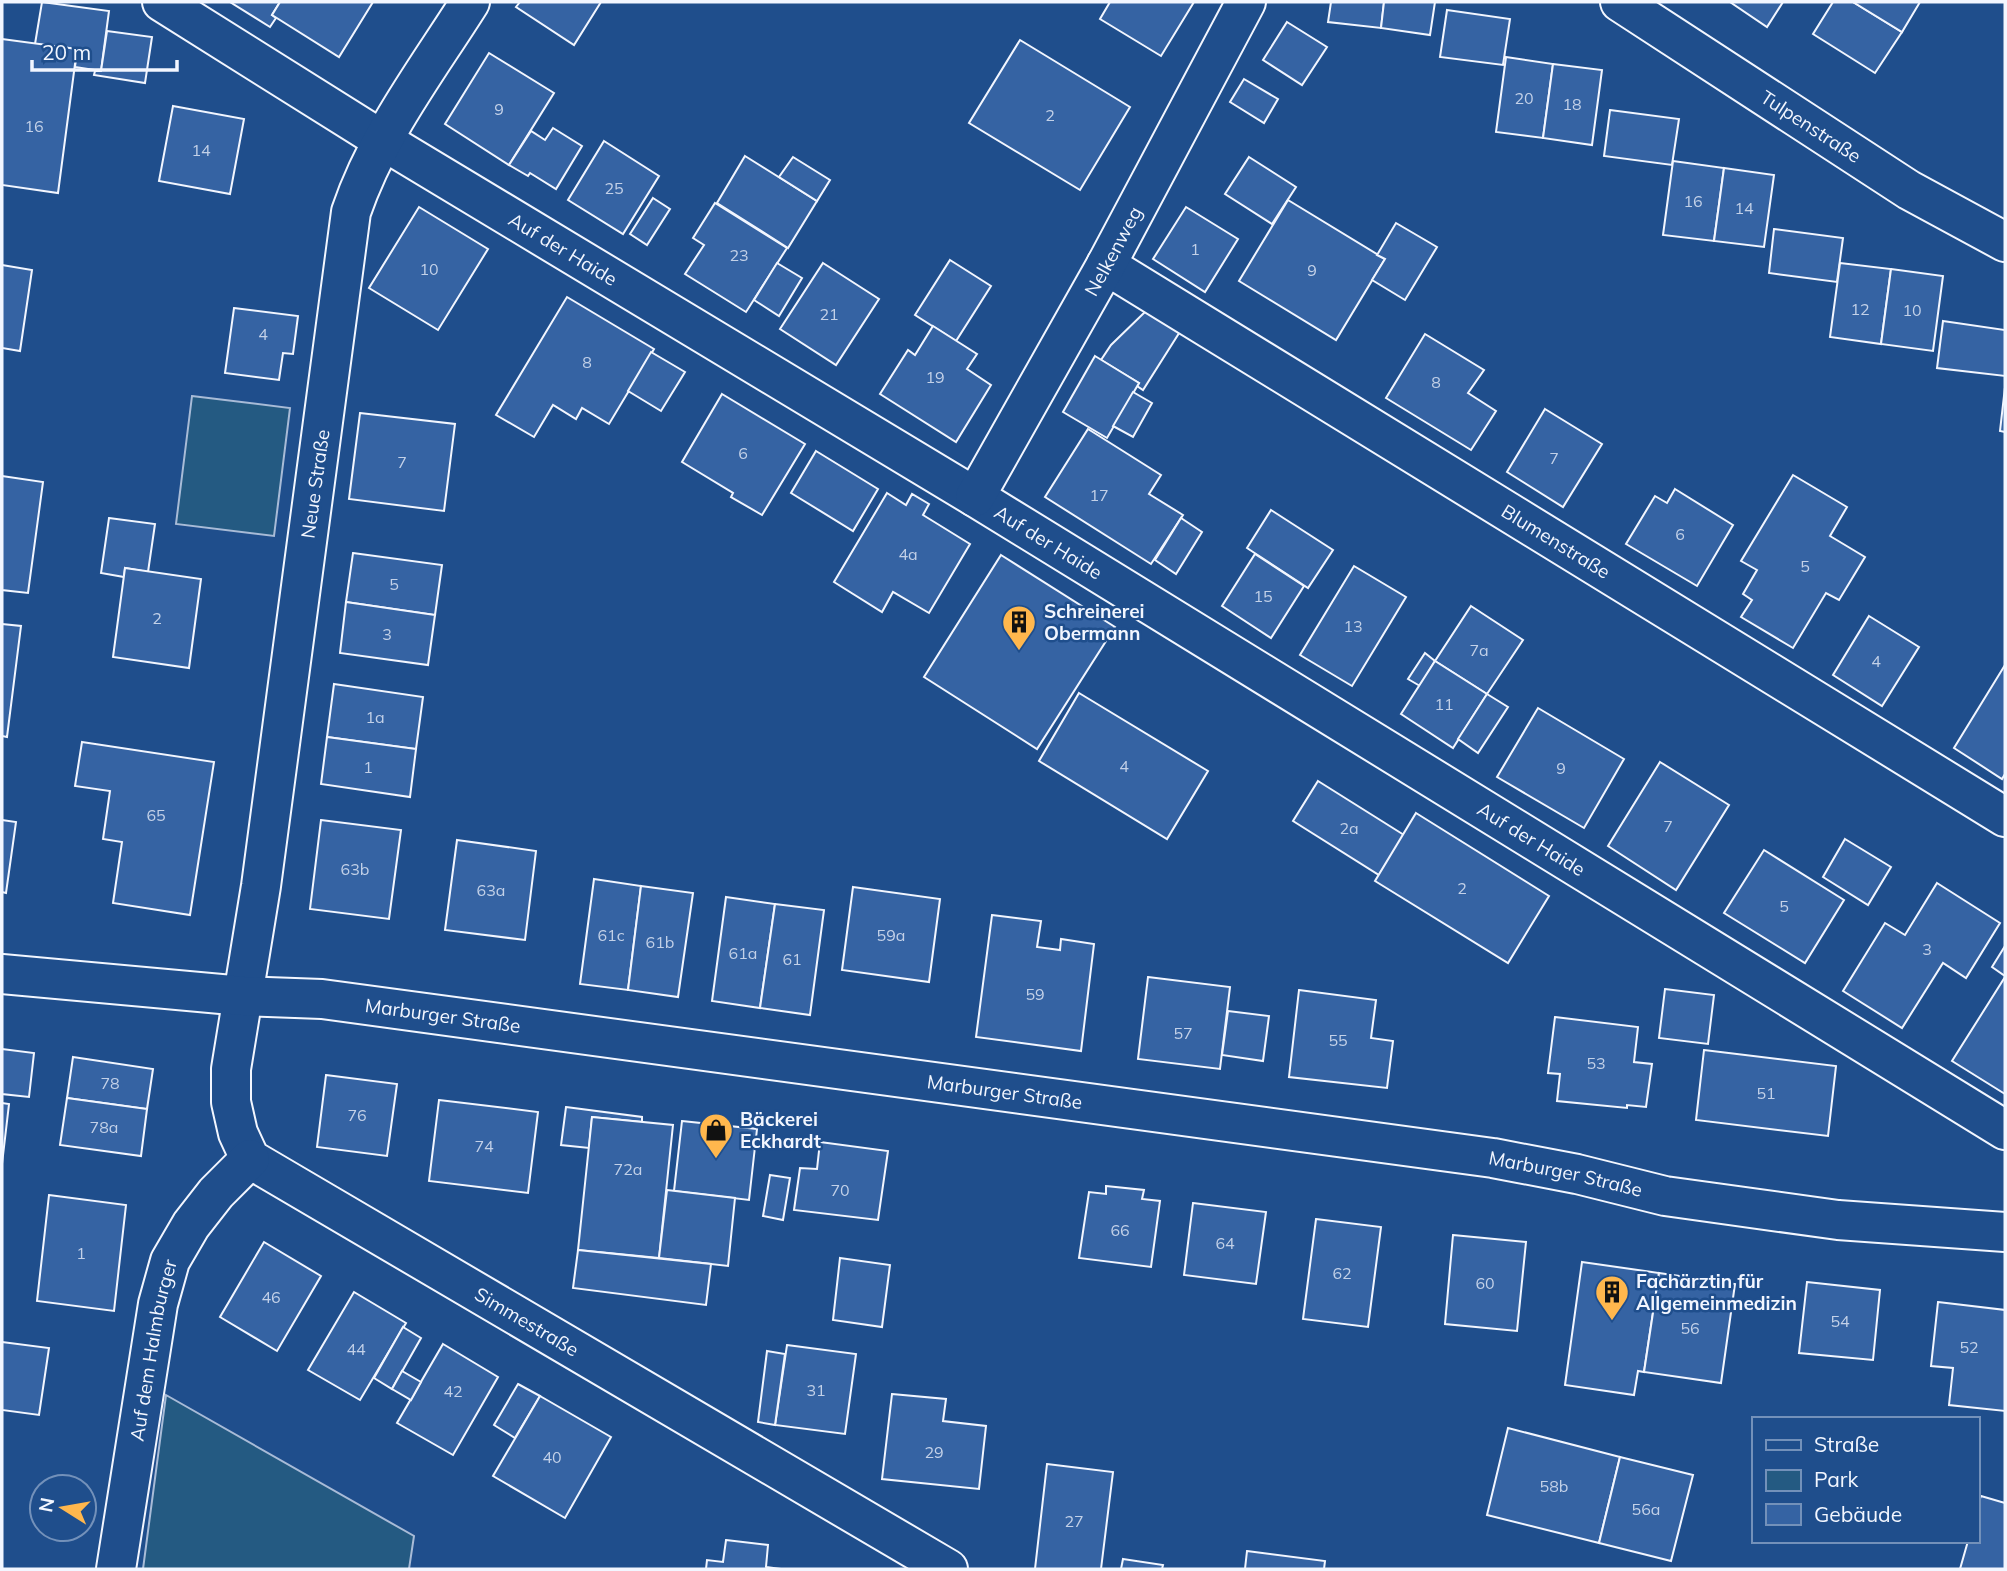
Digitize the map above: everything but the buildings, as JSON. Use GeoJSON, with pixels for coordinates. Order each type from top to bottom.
{"type":"FeatureCollection","features":[{"type":"Feature","properties":{"kind":"street","name":"Auf der Haide"},"geometry":{"type":"LineString","coordinates":[[162,2],[382,140],[975,497],[2005,1130]]}},
{"type":"Feature","properties":{"kind":"street","name":"Neue Straße"},"geometry":{"type":"LineString","coordinates":[[243,996],[351,212],[365,170],[382,140],[470,2]]}},
{"type":"Feature","properties":{"kind":"street","name":"Nelkenweg"},"geometry":{"type":"LineString","coordinates":[[975,497],[1106,265],[1246,2]]}},
{"type":"Feature","properties":{"kind":"street","name":"Tulpenstraße"},"geometry":{"type":"LineString","coordinates":[[1620,2],[1909,190],[2005,242]]}},
{"type":"Feature","properties":{"kind":"street","name":"Blumenstraße"},"geometry":{"type":"LineString","coordinates":[[1106,265],[2005,817]]}},
{"type":"Feature","properties":{"kind":"street","name":"Marburger Straße"},"geometry":{"type":"LineString","coordinates":[[2,974],[243,996],[322,999],[1493,1158],[1577,1174],[1665,1196],[1838,1220],[2005,1232]]}},
{"type":"Feature","properties":{"kind":"street"},"geometry":{"type":"LineString","coordinates":[[243,996],[235,1028],[231,1102],[238,1133],[250,1159]]}},
{"type":"Feature","properties":{"kind":"street","name":"Auf dem Halmburger"},"geometry":{"type":"LineString","coordinates":[[116,1569],[158,1304],[170,1261],[216,1193],[250,1159]]}},
{"type":"Feature","properties":{"kind":"street","name":"Simmestraße"},"geometry":{"type":"LineString","coordinates":[[250,1159],[948,1569]]}},
{"type":"Feature","properties":{"kind":"green space"},"geometry":{"type":"Polygon","coordinates":[[[192,396],[290,408],[274,536],[176,524],[192,396]]]}},
{"type":"Feature","properties":{"kind":"green space"},"geometry":{"type":"Polygon","coordinates":[[[166,1395],[414,1536],[409,1569],[143,1569],[166,1395]]]}},
{"type":"Feature","properties":{"kind":"place","name":"Schreinerei Obermann"},"geometry":{"type":"Point","coordinates":[1019,652]}},
{"type":"Feature","properties":{"kind":"place","name":"Bäckerei Eckhardt"},"geometry":{"type":"Point","coordinates":[716,1160]}},
{"type":"Feature","properties":{"kind":"place","name":"Fachärztin für Allgemeinmedizin"},"geometry":{"type":"Point","coordinates":[1612,1322]}}]}
